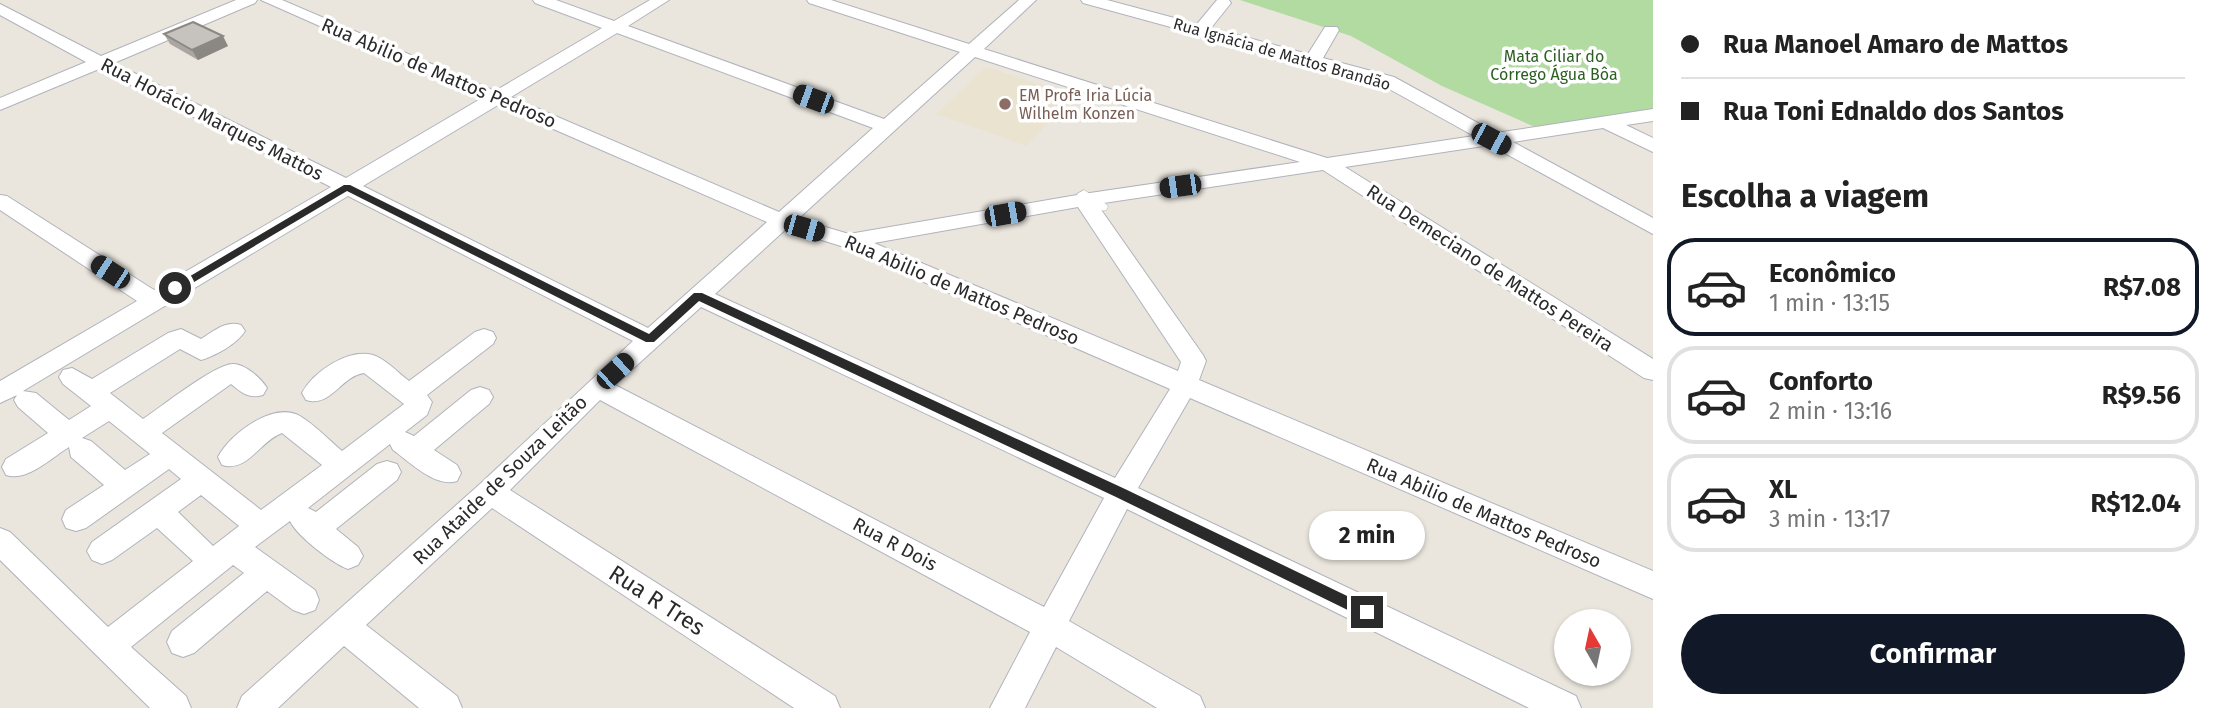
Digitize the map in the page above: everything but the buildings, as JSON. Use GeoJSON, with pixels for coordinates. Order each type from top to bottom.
{"type":"FeatureCollection","features":[{"type":"Feature","properties":{"kind":"street"},"geometry":{"type":"LineString","coordinates":[[0,105],[228,0]]}},
{"type":"Feature","properties":{"kind":"street"},"geometry":{"type":"LineString","coordinates":[[0,95],[249,0]]}},
{"type":"Feature","properties":{"kind":"street","name":"Rua Abilio de Mattos Pedroso"},"geometry":{"type":"LineString","coordinates":[[270,0],[782,221],[849,241],[1653,585]]}},
{"type":"Feature","properties":{"kind":"street"},"geometry":{"type":"LineString","coordinates":[[541,0],[619,25],[887,127]]}},
{"type":"Feature","properties":{"kind":"street"},"geometry":{"type":"LineString","coordinates":[[0,393],[661,0]]}},
{"type":"Feature","properties":{"kind":"street"},"geometry":{"type":"LineString","coordinates":[[815,0],[1335,163]]}},
{"type":"Feature","properties":{"kind":"street","name":"Rua Ataide de Souza Leitão"},"geometry":{"type":"LineString","coordinates":[[254,708],[490,492],[597,387],[1028,0]]}},
{"type":"Feature","properties":{"kind":"street","name":"Rua Ignácia de Mattos Brandão"},"geometry":{"type":"LineString","coordinates":[[1093,0],[1388,81],[1653,227]]}},
{"type":"Feature","properties":{"kind":"street"},"geometry":{"type":"LineString","coordinates":[[1200,31],[1223,3]]}},
{"type":"Feature","properties":{"kind":"street","name":"Rua Horácio Marques Mattos"},"geometry":{"type":"LineString","coordinates":[[0,9],[95,60],[650,339]]}},
{"type":"Feature","properties":{"kind":"street"},"geometry":{"type":"LineString","coordinates":[[1312,62],[1331,30]]}},
{"type":"Feature","properties":{"kind":"street"},"geometry":{"type":"LineString","coordinates":[[849,241],[1090,200],[1653,115]]}},
{"type":"Feature","properties":{"kind":"street"},"geometry":{"type":"LineString","coordinates":[[1605,122],[1653,146]]}},
{"type":"Feature","properties":{"kind":"street","name":"Rua Demeciano de Mattos Pereira"},"geometry":{"type":"LineString","coordinates":[[1335,163],[1653,371]]}},
{"type":"Feature","properties":{"kind":"street"},"geometry":{"type":"LineString","coordinates":[[1007,708],[1121,493],[1185,385],[1194,361],[1090,200]]}},
{"type":"Feature","properties":{"kind":"street"},"geometry":{"type":"LineString","coordinates":[[0,201],[154,301]]}},
{"type":"Feature","properties":{"kind":"street"},"geometry":{"type":"LineString","coordinates":[[698,296],[1121,493],[1564,708]]}},
{"type":"Feature","properties":{"kind":"street"},"geometry":{"type":"LineString","coordinates":[[16,467],[74,441],[91,392],[177,339],[181,338],[201,351],[233,331]]}},
{"type":"Feature","properties":{"kind":"street"},"geometry":{"type":"LineString","coordinates":[[410,395],[484,338]]}},
{"type":"Feature","properties":{"kind":"street"},"geometry":{"type":"LineString","coordinates":[[107,647],[260,526],[418,408],[419,402],[368,363],[347,366],[315,393]]}},
{"type":"Feature","properties":{"kind":"street"},"geometry":{"type":"LineString","coordinates":[[142,433],[228,374],[234,373],[254,388]]}},
{"type":"Feature","properties":{"kind":"street","name":"Rua R Dois"},"geometry":{"type":"LineString","coordinates":[[597,387],[1051,627],[1188,708]]}},
{"type":"Feature","properties":{"kind":"street"},"geometry":{"type":"LineString","coordinates":[[91,392],[260,526]]}},
{"type":"Feature","properties":{"kind":"street"},"geometry":{"type":"LineString","coordinates":[[415,450],[480,397]]}},
{"type":"Feature","properties":{"kind":"street"},"geometry":{"type":"LineString","coordinates":[[27,400],[124,486]]}},
{"type":"Feature","properties":{"kind":"street"},"geometry":{"type":"LineString","coordinates":[[232,457],[268,426],[279,421],[290,423],[342,466]]}},
{"type":"Feature","properties":{"kind":"street"},"geometry":{"type":"LineString","coordinates":[[387,431],[447,473]]}},
{"type":"Feature","properties":{"kind":"street"},"geometry":{"type":"LineString","coordinates":[[76,519],[169,455]]}},
{"type":"Feature","properties":{"kind":"street"},"geometry":{"type":"LineString","coordinates":[[315,529],[387,472]]}},
{"type":"Feature","properties":{"kind":"street"},"geometry":{"type":"LineString","coordinates":[[102,551],[201,480]]}},
{"type":"Feature","properties":{"kind":"street","name":"Rua R Tres"},"geometry":{"type":"LineString","coordinates":[[490,492],[823,708]]}},
{"type":"Feature","properties":{"kind":"street"},"geometry":{"type":"LineString","coordinates":[[289,506],[348,556]]}},
{"type":"Feature","properties":{"kind":"street"},"geometry":{"type":"LineString","coordinates":[[158,511],[201,551]]}},
{"type":"Feature","properties":{"kind":"street"},"geometry":{"type":"LineString","coordinates":[[0,541],[107,647],[174,708]]}},
{"type":"Feature","properties":{"kind":"street"},"geometry":{"type":"LineString","coordinates":[[234,549],[304,600]]}},
{"type":"Feature","properties":{"kind":"street"},"geometry":{"type":"LineString","coordinates":[[183,642],[266,573]]}},
{"type":"Feature","properties":{"kind":"street"},"geometry":{"type":"LineString","coordinates":[[344,627],[445,708]]}},
{"type":"Feature","properties":{"kind":"shaded area","name":"EM Profª Iria Lúcia Wilhelm Konzen"},"geometry":{"type":"Polygon","coordinates":[[[986,67],[1073,95],[1027,146],[936,114],[986,67]]]}},
{"type":"Feature","properties":{"kind":"green space","name":"Mata Ciliar do Córrego Água Bôa"},"geometry":{"type":"Polygon","coordinates":[[[1240,0],[1653,0],[1653,115],[1544,131],[1442,86],[1351,36],[1240,0]]]}},
{"type":"Feature","properties":{"kind":"place","name":"EM Profª Iria Lúcia Wilhelm Konzen"},"geometry":{"type":"Point","coordinates":[1005,104]}},
{"type":"Feature","properties":{"kind":"route"},"geometry":{"type":"LineString","coordinates":[[175,288],[347,187],[650,339],[698,296],[1121,493],[1367,612]]}}]}
